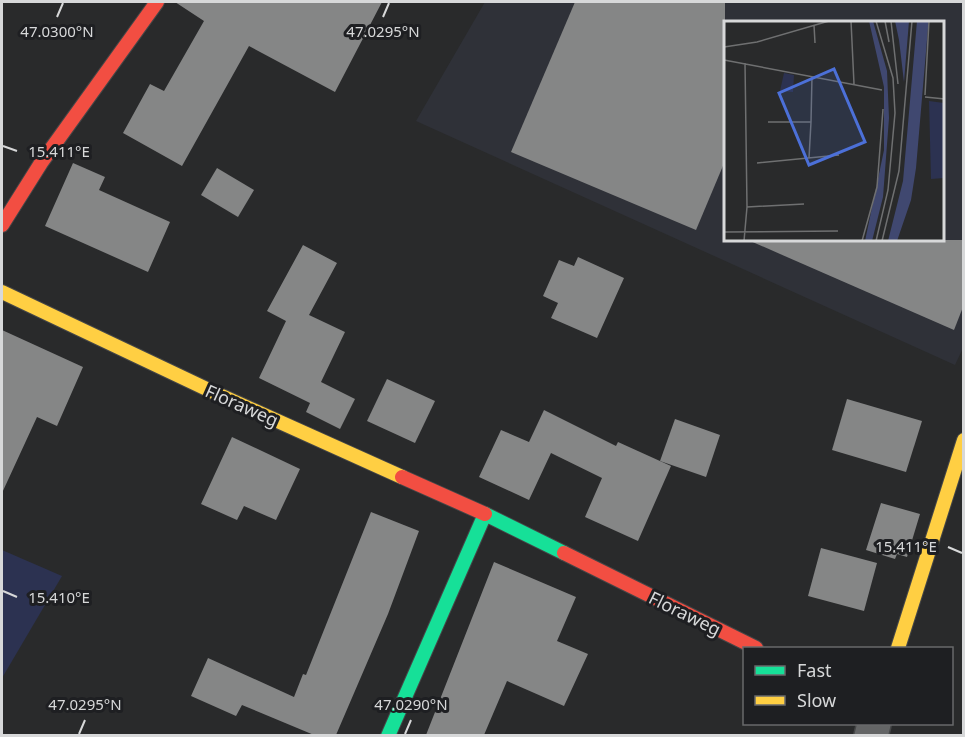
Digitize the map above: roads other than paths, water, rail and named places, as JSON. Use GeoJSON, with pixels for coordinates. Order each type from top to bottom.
{"type":"FeatureCollection","features":[{"type":"Feature","properties":{"kind":"street"},"geometry":{"type":"LineString","coordinates":[[2,225],[41,163],[157,2]]}},
{"type":"Feature","properties":{"kind":"street","name":"Floraweg"},"geometry":{"type":"LineString","coordinates":[[2,292],[213,392],[485,514],[754,647]]}},
{"type":"Feature","properties":{"kind":"street"},"geometry":{"type":"LineString","coordinates":[[898,647],[963,440]]}},
{"type":"Feature","properties":{"kind":"street"},"geometry":{"type":"LineString","coordinates":[[388,735],[485,514]]}}]}
